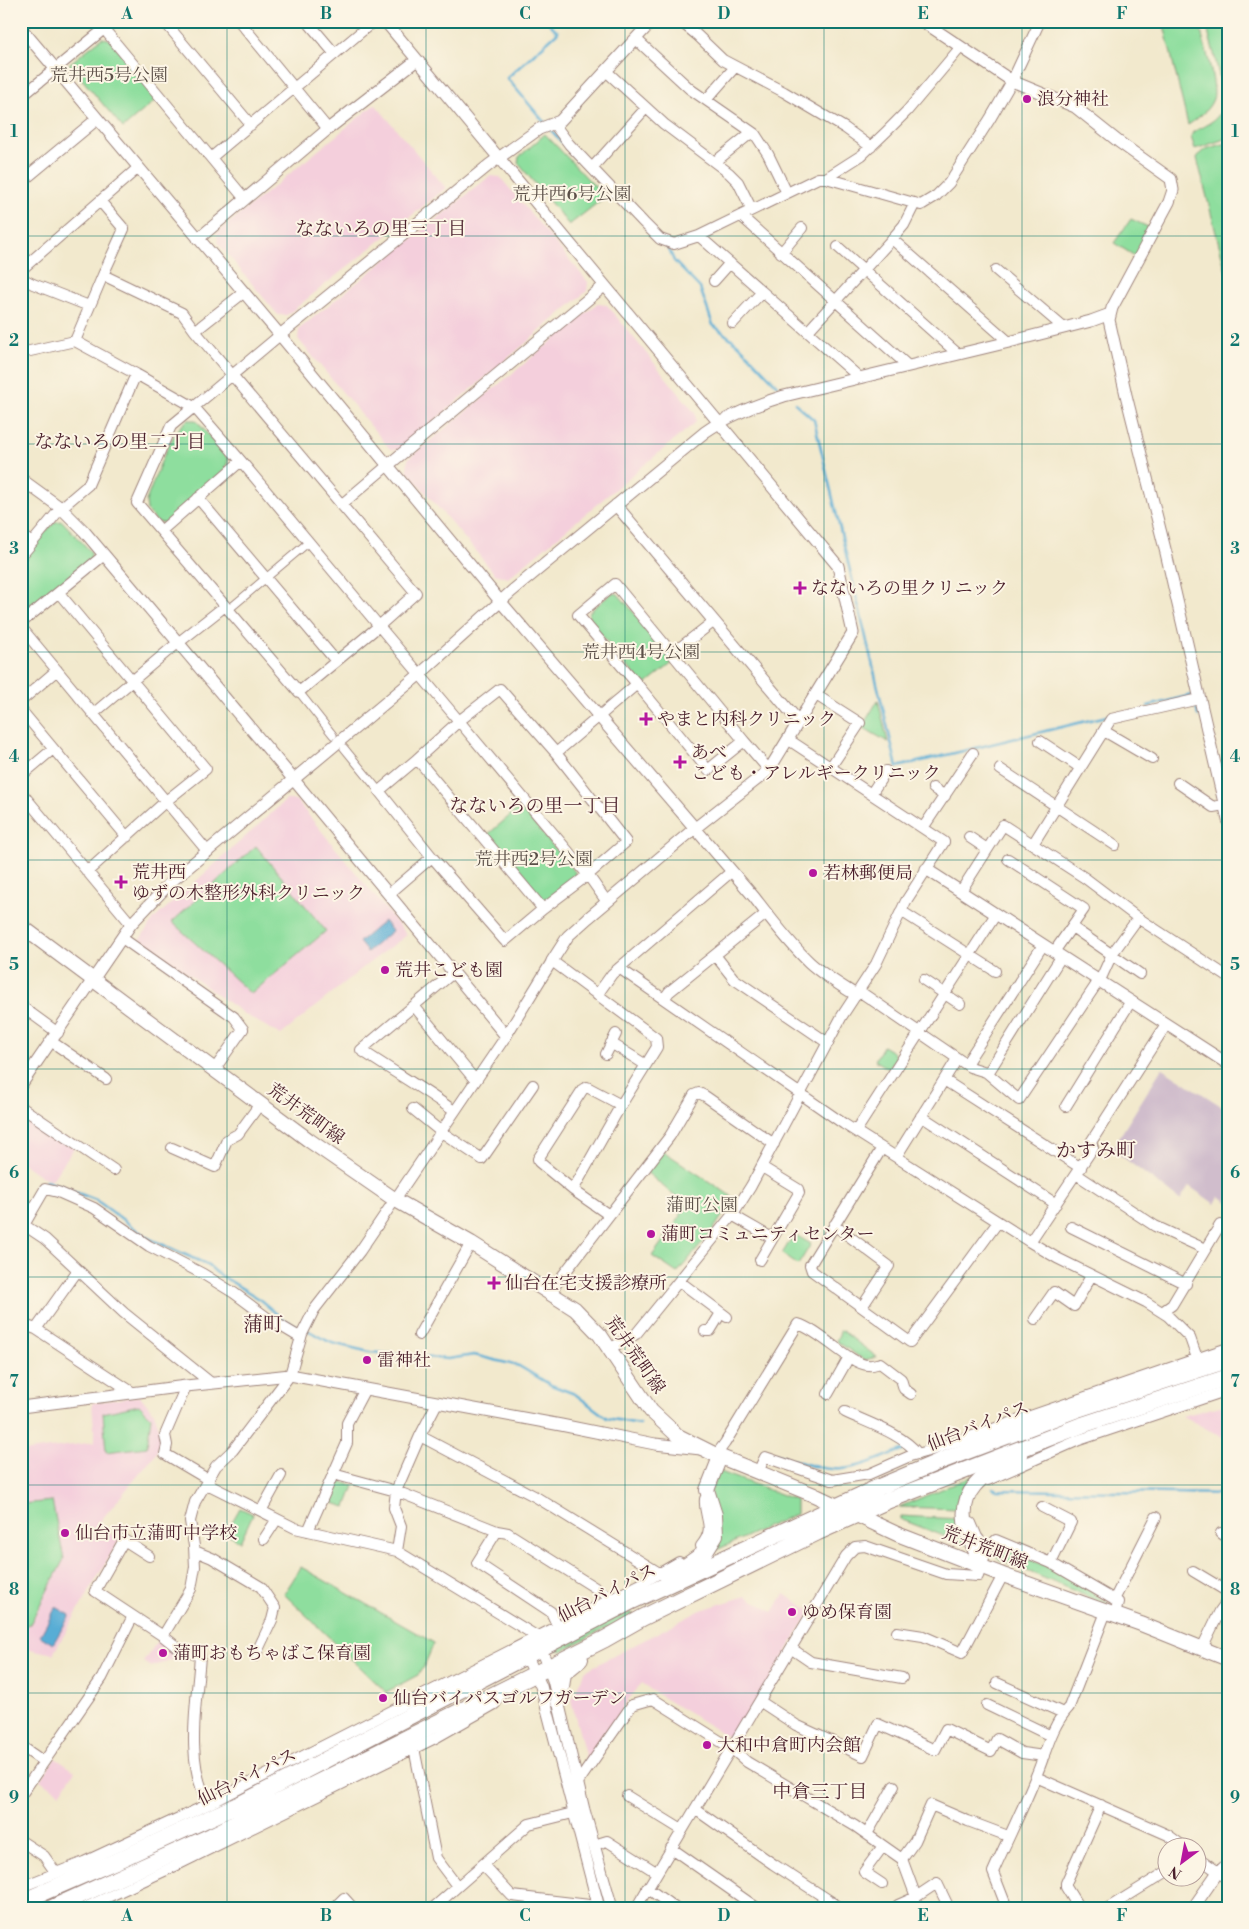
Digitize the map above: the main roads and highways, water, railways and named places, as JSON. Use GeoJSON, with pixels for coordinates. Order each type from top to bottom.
{"type":"FeatureCollection","features":[{"type":"Feature","properties":{"kind":"highway","name":"仙台バイパス"},"geometry":{"type":"LineString","coordinates":[[21,1902],[242,1803],[535,1648],[838,1507],[935,1456],[1228,1360]]}},
{"type":"Feature","properties":{"kind":"highway","name":"仙台バイパス"},"geometry":{"type":"LineString","coordinates":[[52,1908],[211,1836],[703,1589],[712,1594],[782,1561],[796,1544],[818,1532],[959,1472],[1082,1425],[1228,1378]]}},
{"type":"Feature","properties":{"kind":"highway"},"geometry":{"type":"LineString","coordinates":[[559,1701],[563,1673],[605,1639]]}},
{"type":"Feature","properties":{"kind":"main road","name":"荒井荒町線"},"geometry":{"type":"LineString","coordinates":[[21,926],[260,1104],[394,1199],[472,1243],[550,1292],[581,1314],[609,1349],[636,1391],[658,1418],[678,1436],[714,1454],[897,1534],[1003,1575],[1111,1609],[1228,1659]]}},
{"type":"Feature","properties":{"kind":"main road"},"geometry":{"type":"LineString","coordinates":[[982,1567],[968,1533],[964,1514],[966,1500],[973,1485],[987,1474],[1052,1437]]}},
{"type":"Feature","properties":{"kind":"main road"},"geometry":{"type":"LineString","coordinates":[[632,1602],[695,1560],[712,1543],[716,1535],[717,1524],[708,1490],[714,1454]]}},
{"type":"Feature","properties":{"kind":"water"},"geometry":{"type":"Polygon","coordinates":[[[384,921],[392,931],[367,952],[359,942],[384,921]]]}},
{"type":"Feature","properties":{"kind":"water"},"geometry":{"type":"Polygon","coordinates":[[[56,1607],[70,1615],[53,1644],[40,1636],[56,1607]]]}},
{"type":"Feature","properties":{"kind":"waterway"},"geometry":{"type":"LineString","coordinates":[[545,123],[507,78],[558,32],[547,21]]}},
{"type":"Feature","properties":{"kind":"waterway"},"geometry":{"type":"LineString","coordinates":[[550,129],[575,157]]}},
{"type":"Feature","properties":{"kind":"waterway"},"geometry":{"type":"LineString","coordinates":[[667,245],[674,261],[700,288],[713,325],[738,344],[777,385]]}},
{"type":"Feature","properties":{"kind":"waterway"},"geometry":{"type":"LineString","coordinates":[[795,403],[814,420],[897,767],[1111,715]]}},
{"type":"Feature","properties":{"kind":"waterway"},"geometry":{"type":"LineString","coordinates":[[1148,706],[1192,695]]}},
{"type":"Feature","properties":{"kind":"waterway"},"geometry":{"type":"LineString","coordinates":[[1196,706],[1198,716]]}},
{"type":"Feature","properties":{"kind":"waterway"},"geometry":{"type":"LineString","coordinates":[[1223,822],[1228,840]]}},
{"type":"Feature","properties":{"kind":"waterway"},"geometry":{"type":"LineString","coordinates":[[42,1187],[46,1181],[96,1200],[148,1238],[208,1265],[217,1273],[258,1298],[284,1320],[302,1328]]}},
{"type":"Feature","properties":{"kind":"waterway"},"geometry":{"type":"LineString","coordinates":[[21,1215],[37,1193]]}},
{"type":"Feature","properties":{"kind":"waterway"},"geometry":{"type":"LineString","coordinates":[[307,1330],[332,1343],[370,1352],[448,1359],[474,1355],[519,1366],[551,1385],[575,1394],[607,1418],[639,1424]]}},
{"type":"Feature","properties":{"kind":"waterway"},"geometry":{"type":"LineString","coordinates":[[774,1454],[816,1467],[842,1469],[865,1464],[905,1450]]}},
{"type":"Feature","properties":{"kind":"waterway"},"geometry":{"type":"LineString","coordinates":[[993,1488],[997,1490],[1228,1494]]}},
{"type":"Feature","properties":{"kind":"place","name":"浪分神社"},"geometry":{"type":"Point","coordinates":[1027,99]}},
{"type":"Feature","properties":{"kind":"place","name":"なないろの里クリニック"},"geometry":{"type":"Point","coordinates":[800,588]}},
{"type":"Feature","properties":{"kind":"place","name":"やまと内科クリニック"},"geometry":{"type":"Point","coordinates":[646,719]}},
{"type":"Feature","properties":{"kind":"place","name":"あべ こども・アレルギークリニック"},"geometry":{"type":"Point","coordinates":[680,762]}},
{"type":"Feature","properties":{"kind":"place","name":"若林郵便局"},"geometry":{"type":"Point","coordinates":[813,873]}},
{"type":"Feature","properties":{"kind":"place","name":"荒井西 ゆずの木整形外科クリニック"},"geometry":{"type":"Point","coordinates":[121,882]}},
{"type":"Feature","properties":{"kind":"place","name":"荒井こども園"},"geometry":{"type":"Point","coordinates":[385,970]}},
{"type":"Feature","properties":{"kind":"place","name":"蒲町コミュニティセンター"},"geometry":{"type":"Point","coordinates":[651,1234]}},
{"type":"Feature","properties":{"kind":"place","name":"仙台在宅支援診療所"},"geometry":{"type":"Point","coordinates":[494,1283]}},
{"type":"Feature","properties":{"kind":"place","name":"雷神社"},"geometry":{"type":"Point","coordinates":[367,1360]}},
{"type":"Feature","properties":{"kind":"place","name":"仙台市立蒲町中学校"},"geometry":{"type":"Point","coordinates":[65,1533]}},
{"type":"Feature","properties":{"kind":"place","name":"ゆめ保育園"},"geometry":{"type":"Point","coordinates":[792,1612]}},
{"type":"Feature","properties":{"kind":"place","name":"蒲町おもちゃばこ保育園"},"geometry":{"type":"Point","coordinates":[163,1653]}},
{"type":"Feature","properties":{"kind":"place","name":"仙台バイパスゴルフガーデン"},"geometry":{"type":"Point","coordinates":[383,1698]}},
{"type":"Feature","properties":{"kind":"place","name":"大和中倉町内会館"},"geometry":{"type":"Point","coordinates":[707,1745]}},
{"type":"Feature","properties":{"kind":"district","name":"なないろの里三丁目"},"geometry":{"type":"Point","coordinates":[381,229]}},
{"type":"Feature","properties":{"kind":"district","name":"なないろの里二丁目"},"geometry":{"type":"Point","coordinates":[120,442]}},
{"type":"Feature","properties":{"kind":"district","name":"なないろの里一丁目"},"geometry":{"type":"Point","coordinates":[535,806]}},
{"type":"Feature","properties":{"kind":"district","name":"かすみ町"},"geometry":{"type":"Point","coordinates":[1096,1151]}},
{"type":"Feature","properties":{"kind":"district","name":"蒲町"},"geometry":{"type":"Point","coordinates":[263,1325]}},
{"type":"Feature","properties":{"kind":"district","name":"中倉三丁目"},"geometry":{"type":"Point","coordinates":[820,1792]}},
{"type":"Feature","properties":{"kind":"park label","name":"荒井西5号公園"},"geometry":{"type":"Point","coordinates":[109,75]}},
{"type":"Feature","properties":{"kind":"park label","name":"荒井西6号公園"},"geometry":{"type":"Point","coordinates":[572,194]}},
{"type":"Feature","properties":{"kind":"park label","name":"荒井西4号公園"},"geometry":{"type":"Point","coordinates":[641,652]}},
{"type":"Feature","properties":{"kind":"park label","name":"荒井西2号公園"},"geometry":{"type":"Point","coordinates":[534,859]}},
{"type":"Feature","properties":{"kind":"park label","name":"蒲町公園"},"geometry":{"type":"Point","coordinates":[702,1205]}}]}
